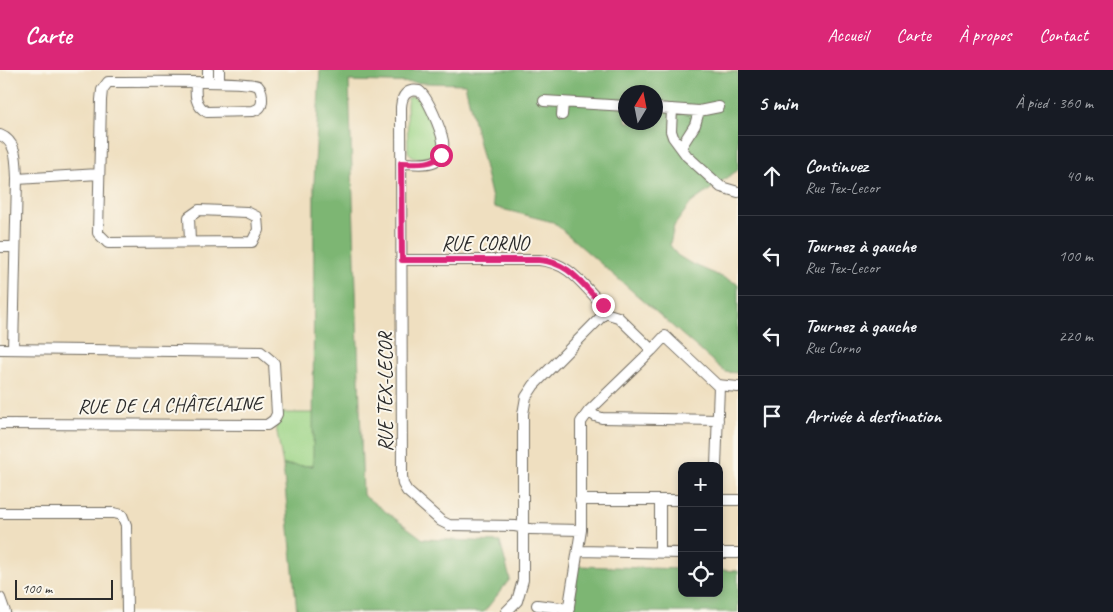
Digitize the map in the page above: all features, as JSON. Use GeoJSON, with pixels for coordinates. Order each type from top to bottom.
{"type":"FeatureCollection","features":[{"type":"Feature","properties":{"kind":"street"},"geometry":{"type":"LineString","coordinates":[[208,70],[208,82]]}},
{"type":"Feature","properties":{"kind":"street"},"geometry":{"type":"LineString","coordinates":[[219,70],[219,82]]}},
{"type":"Feature","properties":{"kind":"street"},"geometry":{"type":"LineString","coordinates":[[190,242],[189,217],[199,210],[247,212],[257,217],[258,230],[252,242],[108,243],[98,233],[102,90],[108,82],[219,82],[250,84],[257,86],[262,92],[262,103],[260,108],[253,111],[207,112],[200,109],[195,96],[196,83]]}},
{"type":"Feature","properties":{"kind":"street","name":"RUE TEX-LECOR"},"geometry":{"type":"LineString","coordinates":[[401,163],[432,162],[439,157],[442,150],[442,138],[427,101],[419,91],[408,91],[401,100],[401,163],[402,260],[402,476],[404,488],[448,525],[581,530]]}},
{"type":"Feature","properties":{"kind":"street"},"geometry":{"type":"LineString","coordinates":[[544,101],[618,105]]}},
{"type":"Feature","properties":{"kind":"street"},"geometry":{"type":"LineString","coordinates":[[562,115],[563,102]]}},
{"type":"Feature","properties":{"kind":"street"},"geometry":{"type":"LineString","coordinates":[[663,108],[699,111],[719,107]]}},
{"type":"Feature","properties":{"kind":"street"},"geometry":{"type":"LineString","coordinates":[[672,108],[671,131],[681,147],[712,180],[721,187],[738,192]]}},
{"type":"Feature","properties":{"kind":"street"},"geometry":{"type":"LineString","coordinates":[[681,147],[695,125],[699,111]]}},
{"type":"Feature","properties":{"kind":"street"},"geometry":{"type":"LineString","coordinates":[[0,135],[10,142],[15,151],[17,180],[13,349]]}},
{"type":"Feature","properties":{"kind":"street"},"geometry":{"type":"LineString","coordinates":[[17,180],[99,174]]}},
{"type":"Feature","properties":{"kind":"street"},"geometry":{"type":"LineString","coordinates":[[0,247],[15,247]]}},
{"type":"Feature","properties":{"kind":"street","name":"RUE CORNO"},"geometry":{"type":"LineString","coordinates":[[402,260],[539,260],[554,262],[567,268],[603,305],[606,312],[618,317],[652,350]]}},
{"type":"Feature","properties":{"kind":"street"},"geometry":{"type":"LineString","coordinates":[[506,612],[517,601],[522,585],[524,528],[523,414],[526,397],[534,384],[606,312]]}},
{"type":"Feature","properties":{"kind":"street"},"geometry":{"type":"LineString","coordinates":[[537,605],[568,610],[581,530],[580,425],[583,417],[665,336],[719,386],[738,387]]}},
{"type":"Feature","properties":{"kind":"street","name":"RUE DE LA CHÂTELAINE"},"geometry":{"type":"LineString","coordinates":[[0,349],[261,352],[274,363],[277,414],[274,420],[267,424],[0,424]]}},
{"type":"Feature","properties":{"kind":"street"},"geometry":{"type":"LineString","coordinates":[[716,462],[719,386]]}},
{"type":"Feature","properties":{"kind":"street"},"geometry":{"type":"LineString","coordinates":[[589,411],[602,418],[718,420]]}},
{"type":"Feature","properties":{"kind":"street"},"geometry":{"type":"LineString","coordinates":[[580,500],[678,500]]}},
{"type":"Feature","properties":{"kind":"street"},"geometry":{"type":"LineString","coordinates":[[660,500],[660,552]]}},
{"type":"Feature","properties":{"kind":"street"},"geometry":{"type":"LineString","coordinates":[[723,500],[738,500]]}},
{"type":"Feature","properties":{"kind":"street"},"geometry":{"type":"LineString","coordinates":[[0,513],[108,513],[122,515],[126,526],[127,612]]}},
{"type":"Feature","properties":{"kind":"street"},"geometry":{"type":"LineString","coordinates":[[578,551],[678,553]]}},
{"type":"Feature","properties":{"kind":"street"},"geometry":{"type":"LineString","coordinates":[[723,553],[738,553]]}},
{"type":"Feature","properties":{"kind":"street"},"geometry":{"type":"LineString","coordinates":[[0,598],[5,612]]}},
{"type":"Feature","properties":{"kind":"green space"},"geometry":{"type":"Polygon","coordinates":[[[320,70],[689,70],[738,72],[738,170],[691,203],[674,226],[670,245],[677,255],[690,263],[738,284],[738,373],[725,372],[553,222],[494,207],[465,84],[349,81],[363,495],[423,539],[500,542],[510,579],[484,612],[297,612],[283,465],[313,466],[314,183],[320,70]]]}},
{"type":"Feature","properties":{"kind":"green space"},"geometry":{"type":"Polygon","coordinates":[[[413,96],[420,100],[438,145],[437,151],[434,154],[422,158],[414,157],[408,152],[407,103],[408,98],[413,96]]]}},
{"type":"Feature","properties":{"kind":"green space"},"geometry":{"type":"Polygon","coordinates":[[[279,413],[315,413],[313,466],[283,465],[275,421],[279,413]]]}},
{"type":"Feature","properties":{"kind":"green space"},"geometry":{"type":"Polygon","coordinates":[[[577,566],[678,569],[678,597],[723,597],[723,570],[738,571],[738,612],[573,612],[577,566]]]}},
{"type":"Feature","properties":{"kind":"route"},"geometry":{"type":"LineString","coordinates":[[441,155],[437,160],[428,163],[401,163],[402,260],[539,260],[554,262],[567,268],[603,305]]}}]}
